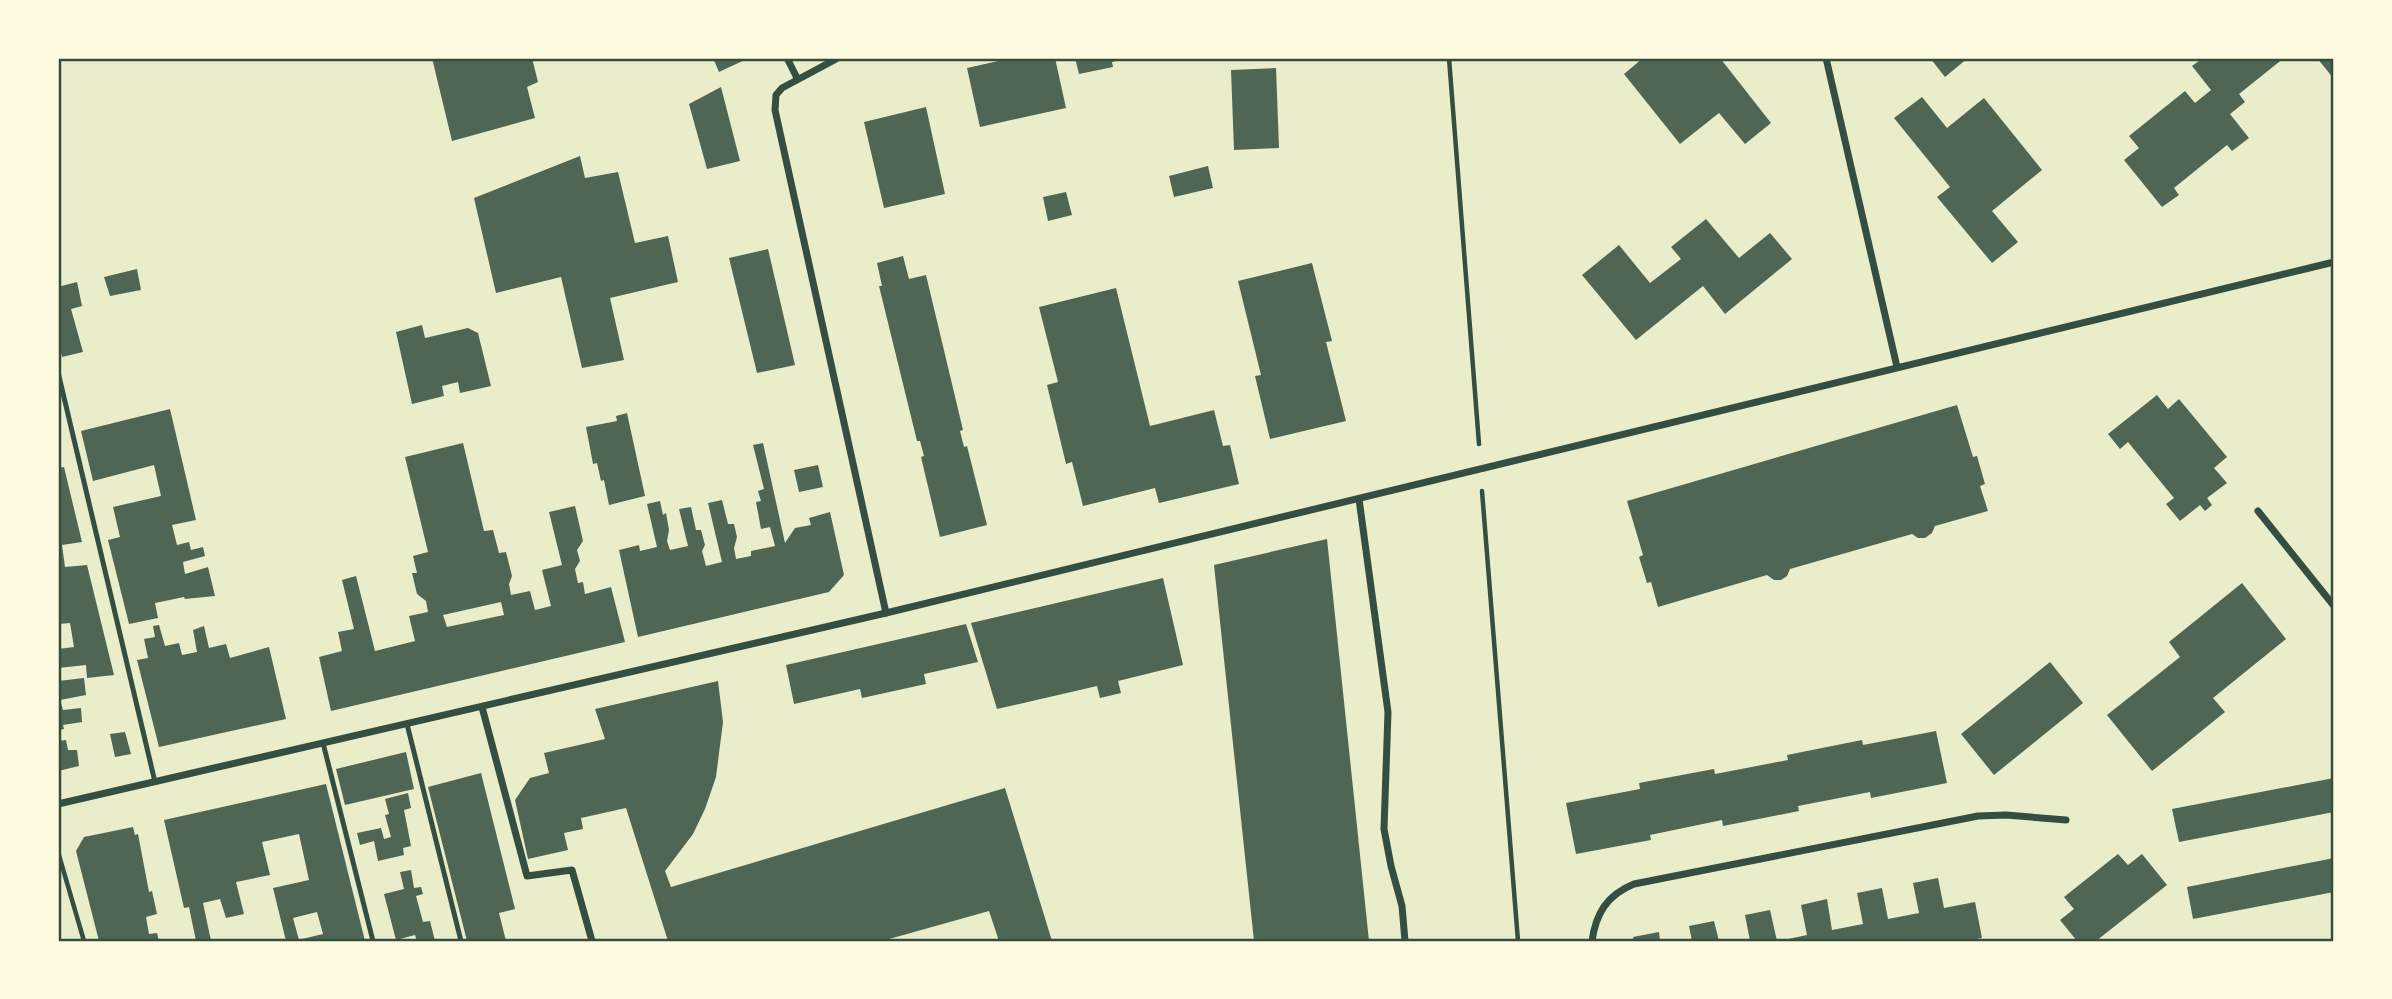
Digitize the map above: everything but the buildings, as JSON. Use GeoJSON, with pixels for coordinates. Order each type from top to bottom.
{"type":"FeatureCollection","features":[{"type":"Feature","properties":{"kind":"street"},"geometry":{"type":"LineString","coordinates":[[787,58],[797,78]]}},
{"type":"Feature","properties":{"kind":"street"},"geometry":{"type":"LineString","coordinates":[[838,58],[782,88],[776,95],[775,110],[886,613]]}},
{"type":"Feature","properties":{"kind":"street"},"geometry":{"type":"LineString","coordinates":[[1826,58],[1897,367]]}},
{"type":"Feature","properties":{"kind":"street"},"geometry":{"type":"LineString","coordinates":[[58,804],[886,613],[2334,262]]}},
{"type":"Feature","properties":{"kind":"street"},"geometry":{"type":"LineString","coordinates":[[1359,499],[1388,712],[1384,829],[1402,906],[1405,941]]}},
{"type":"Feature","properties":{"kind":"street"},"geometry":{"type":"LineString","coordinates":[[2258,511],[2334,606]]}},
{"type":"Feature","properties":{"kind":"street"},"geometry":{"type":"LineString","coordinates":[[482,707],[527,877],[572,870],[592,941]]}},
{"type":"Feature","properties":{"kind":"street"},"geometry":{"type":"LineString","coordinates":[[1592,941],[1600,911],[1614,895],[1634,884],[1978,816],[2006,815],[2066,820]]}},
{"type":"Feature","properties":{"kind":"lane"},"geometry":{"type":"LineString","coordinates":[[58,372],[155,782]]}},
{"type":"Feature","properties":{"kind":"lane"},"geometry":{"type":"LineString","coordinates":[[407,724],[461,941]]}},
{"type":"Feature","properties":{"kind":"lane"},"geometry":{"type":"LineString","coordinates":[[323,744],[373,941]]}},
{"type":"Feature","properties":{"kind":"path"},"geometry":{"type":"LineString","coordinates":[[1449,58],[1479,446]]}},
{"type":"Feature","properties":{"kind":"path"},"geometry":{"type":"LineString","coordinates":[[1482,488],[1518,941]]}},
{"type":"Feature","properties":{"kind":"path"},"geometry":{"type":"LineString","coordinates":[[58,852],[84,941]]}}]}
